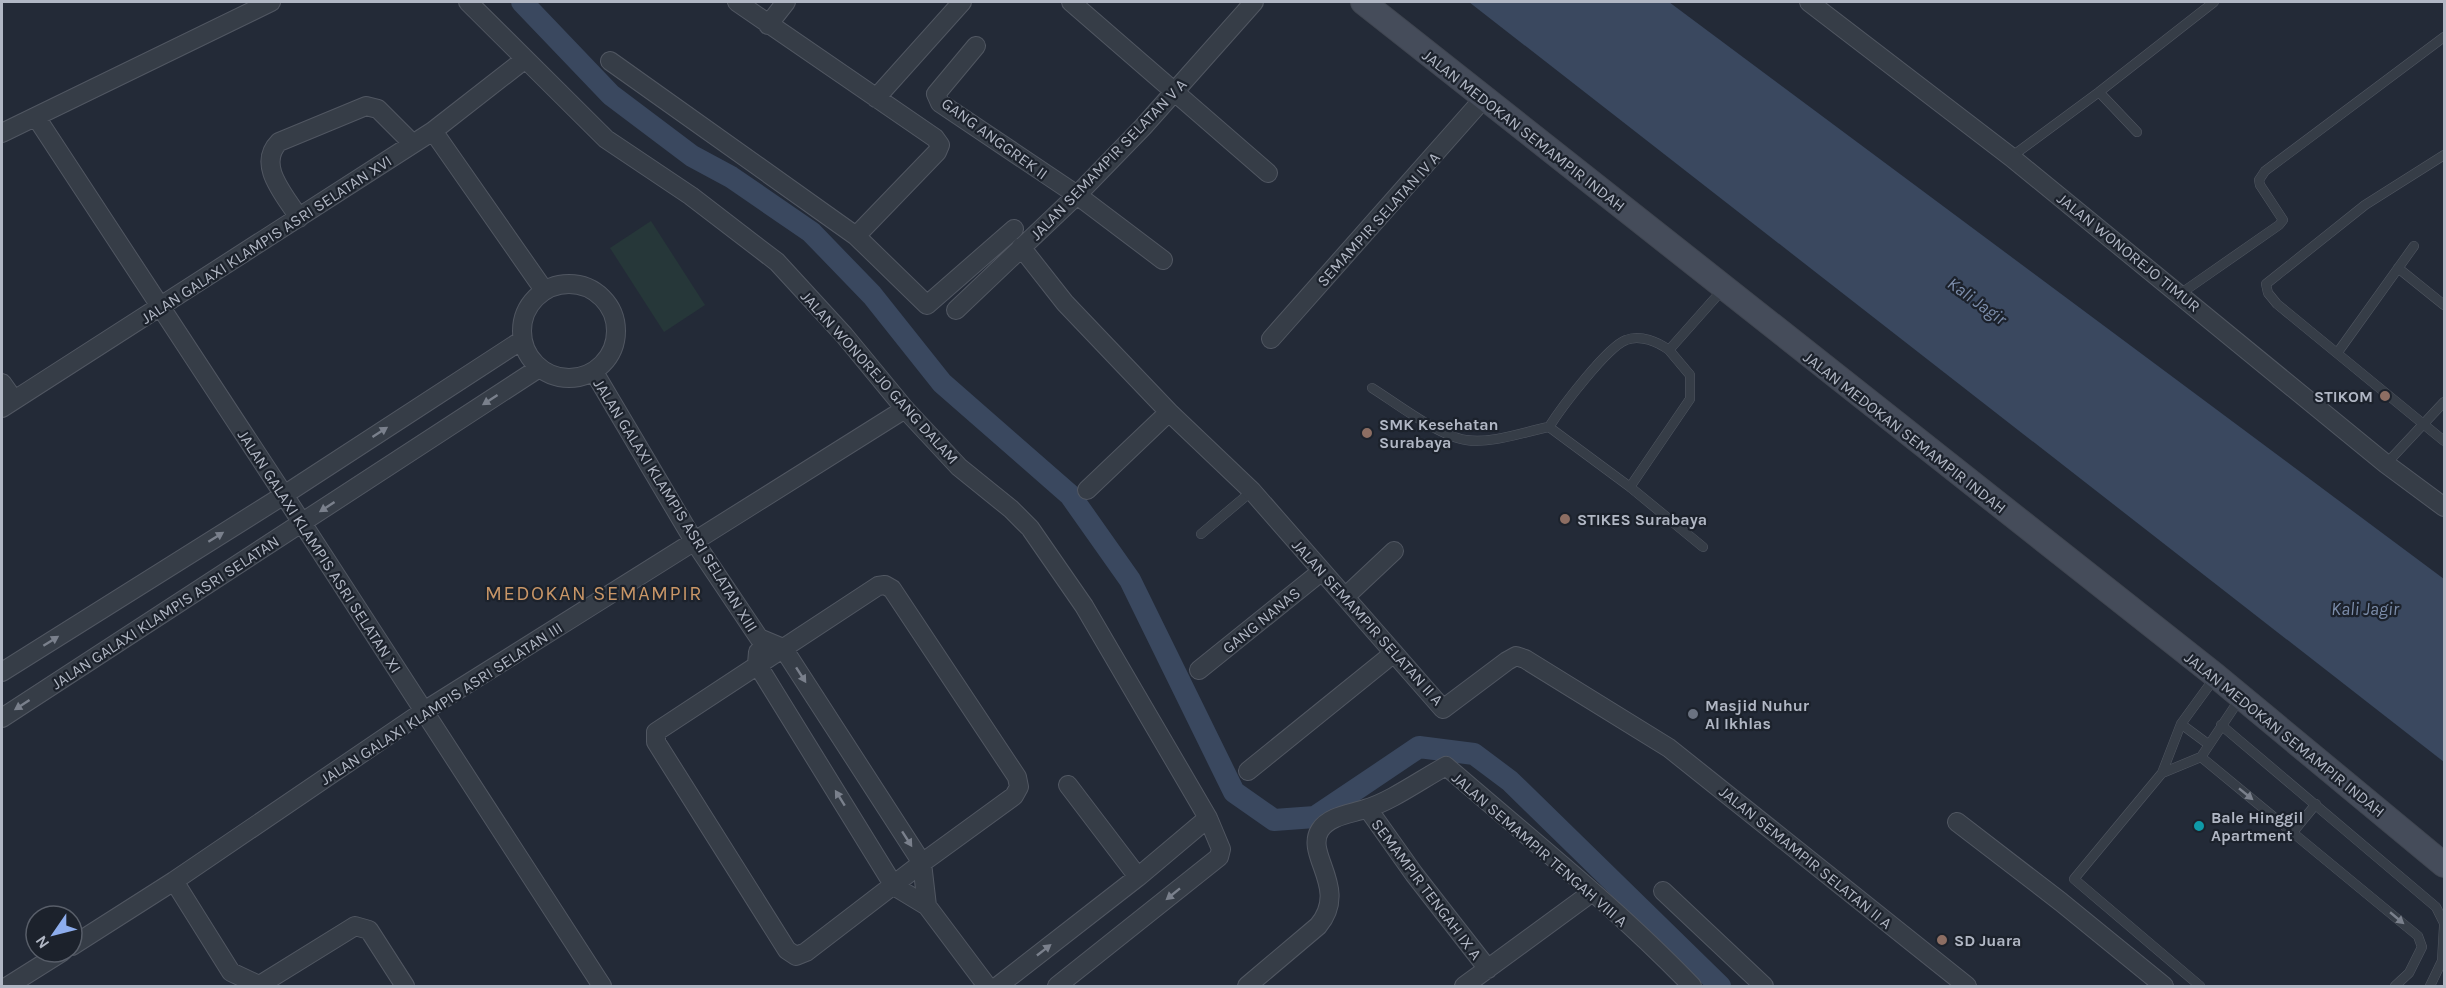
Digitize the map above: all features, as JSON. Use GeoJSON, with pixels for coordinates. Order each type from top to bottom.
{"type":"FeatureCollection","features":[{"type":"Feature","properties":{"kind":"street"},"geometry":{"type":"LineString","coordinates":[[2,133],[271,2]]}},
{"type":"Feature","properties":{"kind":"street","name":"JALAN WONOREJO GANG DALAM"},"geometry":{"type":"LineString","coordinates":[[468,2],[606,139],[691,196],[777,262],[844,335],[905,409],[959,467],[1011,509],[1030,528],[1084,606],[1208,818],[1221,849],[1219,857],[1057,987]]}},
{"type":"Feature","properties":{"kind":"street"},"geometry":{"type":"LineString","coordinates":[[737,2],[775,10],[876,98],[935,138],[940,145],[938,152],[856,236]]}},
{"type":"Feature","properties":{"kind":"street"},"geometry":{"type":"LineString","coordinates":[[876,98],[962,2]]}},
{"type":"Feature","properties":{"kind":"street"},"geometry":{"type":"LineString","coordinates":[[1071,2],[1268,173]]}},
{"type":"Feature","properties":{"kind":"street","name":"JALAN SEMAMPIR SELATAN V A"},"geometry":{"type":"LineString","coordinates":[[956,310],[1077,195],[1175,92],[1254,2]]}},
{"type":"Feature","properties":{"kind":"street","name":"JALAN MEDOKAN SEMAMPIR INDAH"},"geometry":{"type":"LineString","coordinates":[[1364,2],[2216,676],[2445,865]]}},
{"type":"Feature","properties":{"kind":"street","name":"JALAN WONOREJO TIMUR"},"geometry":{"type":"LineString","coordinates":[[1809,2],[2011,157],[2386,464],[2445,507]]}},
{"type":"Feature","properties":{"kind":"street","name":"GANG ANGGREK II"},"geometry":{"type":"LineString","coordinates":[[976,46],[936,94],[938,99],[955,114],[1077,195]]}},
{"type":"Feature","properties":{"kind":"street","name":"JALAN GALAXI KLAMPIS ASRI SELATAN XVI"},"geometry":{"type":"LineString","coordinates":[[8,404],[433,131],[525,60]]}},
{"type":"Feature","properties":{"kind":"street","name":"JALAN SEMAMPIR SELATAN V A"},"geometry":{"type":"LineString","coordinates":[[610,61],[856,236],[927,305],[1014,229]]}},
{"type":"Feature","properties":{"kind":"street","name":"SEMAMPIR SELATAN IV A"},"geometry":{"type":"LineString","coordinates":[[1271,339],[1484,98]]}},
{"type":"Feature","properties":{"kind":"street"},"geometry":{"type":"LineString","coordinates":[[299,218],[269,169],[271,150],[279,142],[366,106],[378,109],[413,144]]}},
{"type":"Feature","properties":{"kind":"street","name":"JALAN GALAXI KLAMPIS ASRI SELATAN XI"},"geometry":{"type":"LineString","coordinates":[[36,117],[602,987]]}},
{"type":"Feature","properties":{"kind":"street"},"geometry":{"type":"LineString","coordinates":[[433,131],[544,290]]}},
{"type":"Feature","properties":{"kind":"street"},"geometry":{"type":"LineString","coordinates":[[1077,195],[1163,260]]}},
{"type":"Feature","properties":{"kind":"street","name":"JALAN SEMAMPIR SELATAN II A"},"geometry":{"type":"LineString","coordinates":[[1021,247],[1065,303],[1169,412],[1252,491],[1443,709],[1507,661],[1516,657],[1525,659],[1670,748],[1957,984]]}},
{"type":"Feature","properties":{"kind":"street"},"geometry":{"type":"LineString","coordinates":[[573,284],[600,295],[615,320],[616,335],[613,350],[594,372],[580,378],[566,379],[552,376],[539,368],[528,356],[522,340],[521,326],[525,312],[544,290],[558,285],[573,284]]}},
{"type":"Feature","properties":{"kind":"street","name":"JALAN GALAXI KLAMPIS ASRI SELATAN"},"geometry":{"type":"LineString","coordinates":[[2,672],[284,495],[522,340]]}},
{"type":"Feature","properties":{"kind":"street","name":"JALAN GALAXI KLAMPIS ASRI SELATAN"},"geometry":{"type":"LineString","coordinates":[[2,718],[539,368]]}},
{"type":"Feature","properties":{"kind":"street","name":"JALAN GALAXI KLAMPIS ASRI SELATAN XIII"},"geometry":{"type":"LineString","coordinates":[[594,372],[694,541],[759,638],[783,648]]}},
{"type":"Feature","properties":{"kind":"street"},"geometry":{"type":"LineString","coordinates":[[2,383],[8,404]]}},
{"type":"Feature","properties":{"kind":"street","name":"JALAN GALAXI KLAMPIS ASRI SELATAN III"},"geometry":{"type":"LineString","coordinates":[[84,938],[174,881],[424,711],[905,409]]}},
{"type":"Feature","properties":{"kind":"street"},"geometry":{"type":"LineString","coordinates":[[1087,490],[1169,412]]}},
{"type":"Feature","properties":{"kind":"street"},"geometry":{"type":"LineString","coordinates":[[1345,597],[1394,551]]}},
{"type":"Feature","properties":{"kind":"street","name":"GANG NANAS"},"geometry":{"type":"LineString","coordinates":[[1199,670],[1322,571]]}},
{"type":"Feature","properties":{"kind":"street"},"geometry":{"type":"LineString","coordinates":[[885,585],[892,589],[1017,777],[1019,787],[1014,796],[806,952],[796,956],[787,950],[656,742],[656,732],[663,725],[757,664],[878,586],[885,585]]}},
{"type":"Feature","properties":{"kind":"street","name":"JALAN GALAXI KLAMPIS ASRI SELATAN XIII"},"geometry":{"type":"LineString","coordinates":[[757,664],[759,638]]}},
{"type":"Feature","properties":{"kind":"street"},"geometry":{"type":"LineString","coordinates":[[783,648],[922,863],[927,906]]}},
{"type":"Feature","properties":{"kind":"street"},"geometry":{"type":"LineString","coordinates":[[1248,771],[1394,653]]}},
{"type":"Feature","properties":{"kind":"street"},"geometry":{"type":"LineString","coordinates":[[757,664],[894,886],[927,906],[987,987]]}},
{"type":"Feature","properties":{"kind":"street","name":"JALAN SEMAMPIR TENGAH VIII A"},"geometry":{"type":"LineString","coordinates":[[1251,985],[1318,926],[1328,914],[1330,895],[1317,840],[1319,831],[1335,818],[1368,808],[1446,766],[1591,892],[1692,987]]}},
{"type":"Feature","properties":{"kind":"street"},"geometry":{"type":"LineString","coordinates":[[1068,785],[1138,877]]}},
{"type":"Feature","properties":{"kind":"street","name":"SEMAMPIR TENGAH IX A"},"geometry":{"type":"LineString","coordinates":[[1368,808],[1414,874],[1488,969]]}},
{"type":"Feature","properties":{"kind":"street"},"geometry":{"type":"LineString","coordinates":[[998,987],[1138,877],[1208,818]]}},
{"type":"Feature","properties":{"kind":"street"},"geometry":{"type":"LineString","coordinates":[[1957,822],[2061,902],[2164,987]]}},
{"type":"Feature","properties":{"kind":"street"},"geometry":{"type":"LineString","coordinates":[[174,881],[231,979],[260,986],[355,926],[369,930],[405,987]]}},
{"type":"Feature","properties":{"kind":"street"},"geometry":{"type":"LineString","coordinates":[[1663,891],[1764,987]]}},
{"type":"Feature","properties":{"kind":"street"},"geometry":{"type":"LineString","coordinates":[[1464,987],[1591,892]]}},
{"type":"Feature","properties":{"kind":"street"},"geometry":{"type":"LineString","coordinates":[[8,987],[43,964]]}},
{"type":"Feature","properties":{"kind":"lane"},"geometry":{"type":"LineString","coordinates":[[2011,157],[2214,2]]}},
{"type":"Feature","properties":{"kind":"lane"},"geometry":{"type":"LineString","coordinates":[[2180,294],[2280,225],[2283,220],[2260,185],[2259,180],[2265,171],[2445,36]]}},
{"type":"Feature","properties":{"kind":"lane"},"geometry":{"type":"LineString","coordinates":[[2099,92],[2137,132]]}},
{"type":"Feature","properties":{"kind":"lane"},"geometry":{"type":"LineString","coordinates":[[2445,155],[2365,205],[2266,285],[2268,293],[2277,304],[2445,441]]}},
{"type":"Feature","properties":{"kind":"lane"},"geometry":{"type":"LineString","coordinates":[[2338,352],[2414,246]]}},
{"type":"Feature","properties":{"kind":"lane"},"geometry":{"type":"LineString","coordinates":[[2398,268],[2445,305]]}},
{"type":"Feature","properties":{"kind":"lane"},"geometry":{"type":"LineString","coordinates":[[1669,350],[1724,288]]}},
{"type":"Feature","properties":{"kind":"lane"},"geometry":{"type":"LineString","coordinates":[[1372,388],[1451,437],[1483,440],[1549,427],[1561,408],[1615,347],[1627,339],[1651,340],[1669,350],[1690,375],[1690,399],[1630,487]]}},
{"type":"Feature","properties":{"kind":"lane"},"geometry":{"type":"LineString","coordinates":[[2386,464],[2445,402]]}},
{"type":"Feature","properties":{"kind":"lane"},"geometry":{"type":"LineString","coordinates":[[1549,427],[1630,487],[1703,547]]}},
{"type":"Feature","properties":{"kind":"lane"},"geometry":{"type":"LineString","coordinates":[[1201,534],[1252,491]]}},
{"type":"Feature","properties":{"kind":"lane"},"geometry":{"type":"LineString","coordinates":[[2200,987],[2074,879],[2162,773],[2181,724],[2216,676]]}},
{"type":"Feature","properties":{"kind":"lane"},"geometry":{"type":"LineString","coordinates":[[2162,773],[2201,757],[2241,697]]}},
{"type":"Feature","properties":{"kind":"lane"},"geometry":{"type":"LineString","coordinates":[[2181,724],[2208,744]]}},
{"type":"Feature","properties":{"kind":"lane"},"geometry":{"type":"LineString","coordinates":[[2222,725],[2436,907],[2445,924],[2442,961],[2430,987]]}},
{"type":"Feature","properties":{"kind":"lane"},"geometry":{"type":"LineString","coordinates":[[2201,757],[2418,936],[2422,947],[2409,973],[2395,987]]}},
{"type":"Feature","properties":{"kind":"lane"},"geometry":{"type":"LineString","coordinates":[[2293,832],[2316,804]]}},
{"type":"Feature","properties":{"kind":"shaded area"},"geometry":{"type":"Polygon","coordinates":[[[651,221],[705,305],[664,332],[610,248],[651,221]]]}},
{"type":"Feature","properties":{"kind":"water","name":"Kali Jagir"},"geometry":{"type":"Polygon","coordinates":[[[1469,2],[1669,2],[2444,579],[2444,762],[1469,2]]]}},
{"type":"Feature","properties":{"kind":"waterway"},"geometry":{"type":"LineString","coordinates":[[522,2],[611,95],[692,156],[731,177],[811,232],[872,295],[942,383],[1070,495],[1130,580],[1234,792],[1274,820],[1315,817],[1419,747],[1474,754],[1510,781],[1720,986]]}},
{"type":"Feature","properties":{"kind":"place","name":"STIKOM"},"geometry":{"type":"Point","coordinates":[2385,396]}},
{"type":"Feature","properties":{"kind":"place","name":"SMK Kesehatan Surabaya"},"geometry":{"type":"Point","coordinates":[1367,433]}},
{"type":"Feature","properties":{"kind":"place","name":"STIKES Surabaya"},"geometry":{"type":"Point","coordinates":[1565,519]}},
{"type":"Feature","properties":{"kind":"place","name":"Masjid Nuhur Al Ikhlas"},"geometry":{"type":"Point","coordinates":[1693,714]}},
{"type":"Feature","properties":{"kind":"place","name":"Bale Hinggil Apartment"},"geometry":{"type":"Point","coordinates":[2199,826]}},
{"type":"Feature","properties":{"kind":"place","name":"SD Juara"},"geometry":{"type":"Point","coordinates":[1942,940]}},
{"type":"Feature","properties":{"kind":"district","name":"MEDOKAN SEMAMPIR"},"geometry":{"type":"Point","coordinates":[594,593]}}]}
